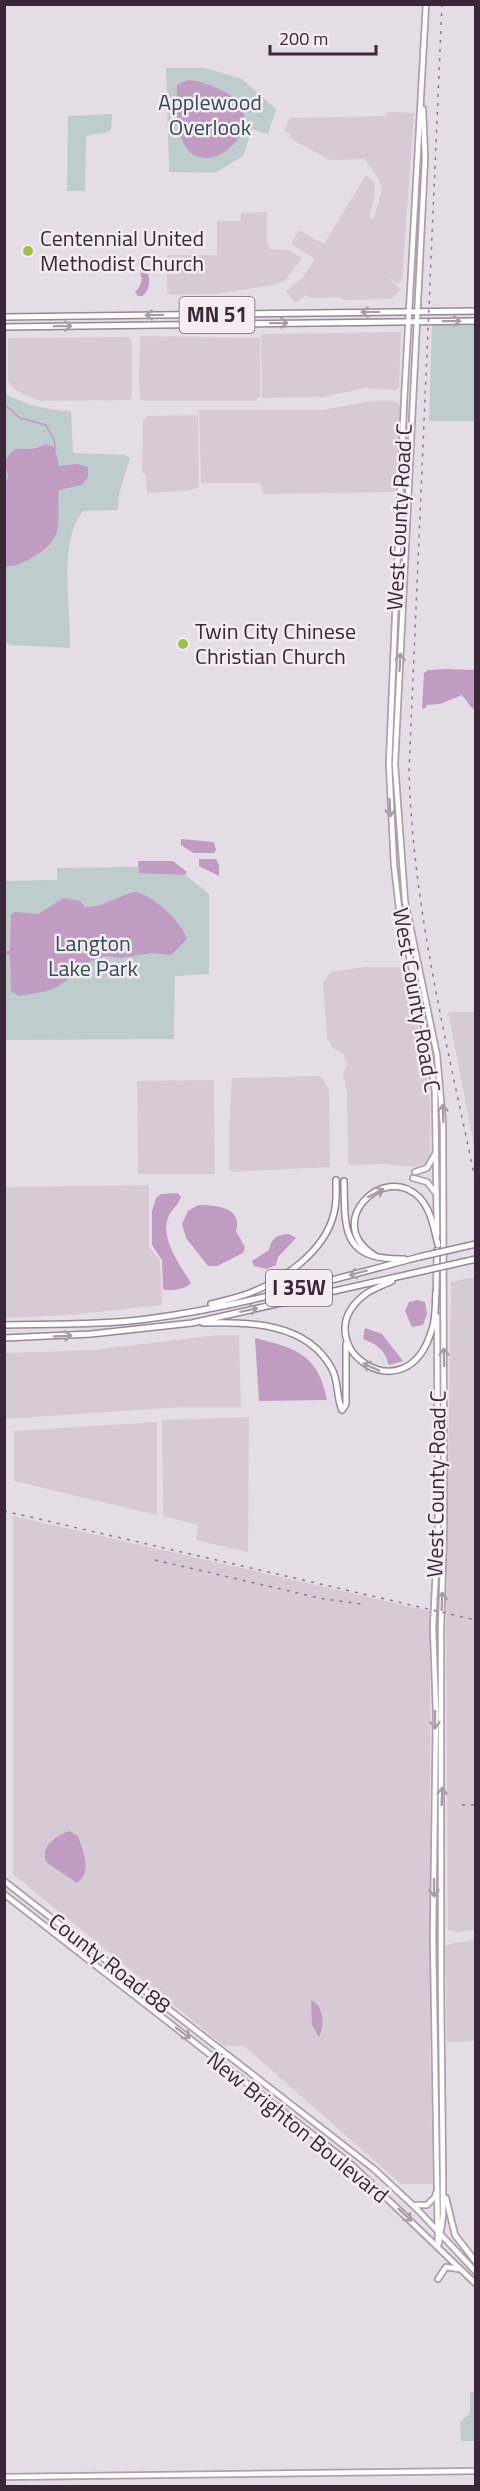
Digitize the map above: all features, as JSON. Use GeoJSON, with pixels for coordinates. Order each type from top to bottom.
{"type":"FeatureCollection","features":[{"type":"Feature","properties":{"kind":"highway","name":"MN 51"},"geometry":{"type":"LineString","coordinates":[[4,317],[476,311]]}},
{"type":"Feature","properties":{"kind":"highway","name":"MN 51"},"geometry":{"type":"LineString","coordinates":[[4,327],[476,321]]}},
{"type":"Feature","properties":{"kind":"highway"},"geometry":{"type":"LineString","coordinates":[[182,1313],[248,1294],[272,1283],[292,1269],[317,1245],[331,1223],[335,1211],[336,1180]]}},
{"type":"Feature","properties":{"kind":"highway"},"geometry":{"type":"LineString","coordinates":[[344,1180],[345,1223],[348,1234],[357,1247],[383,1258],[417,1257]]}},
{"type":"Feature","properties":{"kind":"highway"},"geometry":{"type":"LineString","coordinates":[[374,1255],[363,1248],[357,1239],[356,1215],[367,1197],[388,1188],[405,1190],[420,1198],[429,1212],[438,1245]]}},
{"type":"Feature","properties":{"kind":"highway","name":"I 35W"},"geometry":{"type":"LineString","coordinates":[[4,1325],[110,1322],[182,1313],[284,1292],[476,1244]]}},
{"type":"Feature","properties":{"kind":"highway","name":"I 35W"},"geometry":{"type":"LineString","coordinates":[[4,1338],[118,1332],[192,1323],[476,1259]]}},
{"type":"Feature","properties":{"kind":"highway"},"geometry":{"type":"LineString","coordinates":[[192,1323],[252,1323],[275,1328],[304,1340],[323,1356],[332,1370],[342,1410],[346,1404],[346,1332],[350,1312],[362,1297],[403,1276]]}},
{"type":"Feature","properties":{"kind":"highway"},"geometry":{"type":"LineString","coordinates":[[346,1332],[352,1352],[369,1368],[387,1372],[405,1367],[415,1360],[430,1335],[433,1327],[436,1292]]}},
{"type":"Feature","properties":{"kind":"main road","name":"West County Road C"},"geometry":{"type":"LineString","coordinates":[[413,311],[415,202],[426,4]]}},
{"type":"Feature","properties":{"kind":"main road","name":"West County Road C"},"geometry":{"type":"LineString","coordinates":[[422,104],[425,122],[425,158],[412,321],[393,650],[389,780],[399,908],[432,1069],[436,1152],[441,1541],[434,1627],[436,1712],[434,1938],[439,2234]]}},
{"type":"Feature","properties":{"kind":"main road"},"geometry":{"type":"LineString","coordinates":[[415,202],[421,210]]}},
{"type":"Feature","properties":{"kind":"main road","name":"West County Road C"},"geometry":{"type":"LineString","coordinates":[[412,321],[395,764],[405,901],[437,1055],[442,1104],[443,2175]]}},
{"type":"Feature","properties":{"kind":"main road"},"geometry":{"type":"LineString","coordinates":[[415,1172],[427,1168],[436,1152]]}},
{"type":"Feature","properties":{"kind":"main road"},"geometry":{"type":"LineString","coordinates":[[413,1178],[430,1184],[436,1199]]}},
{"type":"Feature","properties":{"kind":"main road","name":"County Road 88"},"geometry":{"type":"LineString","coordinates":[[4,1881],[214,2044]]}},
{"type":"Feature","properties":{"kind":"main road","name":"County Road 88"},"geometry":{"type":"LineString","coordinates":[[4,1894],[198,2045]]}},
{"type":"Feature","properties":{"kind":"main road","name":"New Brighton Boulevard"},"geometry":{"type":"LineString","coordinates":[[214,2044],[307,2114],[374,2169],[410,2202],[476,2272]]}},
{"type":"Feature","properties":{"kind":"main road","name":"New Brighton Boulevard"},"geometry":{"type":"LineString","coordinates":[[198,2045],[353,2166],[476,2284]]}},
{"type":"Feature","properties":{"kind":"main road"},"geometry":{"type":"LineString","coordinates":[[438,2246],[443,2175]]}},
{"type":"Feature","properties":{"kind":"main road"},"geometry":{"type":"LineString","coordinates":[[443,2175],[452,2228],[461,2245],[476,2262]]}},
{"type":"Feature","properties":{"kind":"main road"},"geometry":{"type":"LineString","coordinates":[[410,2202],[416,2205],[427,2205],[435,2197],[437,2187]]}},
{"type":"Feature","properties":{"kind":"main road"},"geometry":{"type":"LineString","coordinates":[[438,2279],[446,2267],[455,2268],[465,2274]]}},
{"type":"Feature","properties":{"kind":"main road"},"geometry":{"type":"LineString","coordinates":[[4,2477],[476,2471]]}},
{"type":"Feature","properties":{"kind":"shaded area"},"geometry":{"type":"Polygon","coordinates":[[[188,80],[202,82],[223,91],[239,103],[244,117],[241,132],[232,145],[220,154],[206,158],[192,154],[182,140],[177,120],[177,85],[188,80]]]}},
{"type":"Feature","properties":{"kind":"shaded area"},"geometry":{"type":"Polygon","coordinates":[[[387,112],[414,113],[402,280],[397,284],[386,275],[401,290],[391,299],[342,300],[342,297],[310,298],[306,295],[295,303],[286,291],[302,278],[315,259],[291,244],[299,230],[324,244],[366,175],[375,186],[369,218],[374,218],[382,189],[379,180],[365,159],[329,160],[290,138],[291,134],[284,131],[290,118],[386,116],[387,112]]]}},
{"type":"Feature","properties":{"kind":"shaded area"},"geometry":{"type":"Polygon","coordinates":[[[267,212],[267,242],[270,249],[288,250],[302,258],[285,281],[274,285],[216,294],[170,295],[167,292],[167,255],[217,255],[217,221],[241,221],[241,213],[267,212]]]}},
{"type":"Feature","properties":{"kind":"shaded area"},"geometry":{"type":"Polygon","coordinates":[[[138,260],[145,267],[149,277],[148,288],[142,296],[138,296],[135,292],[141,284],[138,260]]]}},
{"type":"Feature","properties":{"kind":"shaded area"},"geometry":{"type":"Polygon","coordinates":[[[401,332],[399,386],[396,390],[365,388],[323,397],[262,398],[261,334],[401,332]]]}},
{"type":"Feature","properties":{"kind":"shaded area"},"geometry":{"type":"Polygon","coordinates":[[[140,336],[260,338],[260,397],[257,397],[257,401],[144,401],[140,398],[140,336]]]}},
{"type":"Feature","properties":{"kind":"shaded area"},"geometry":{"type":"Polygon","coordinates":[[[130,337],[132,398],[129,400],[41,401],[22,394],[8,381],[8,338],[130,337]]]}},
{"type":"Feature","properties":{"kind":"shaded area"},"geometry":{"type":"Polygon","coordinates":[[[370,401],[397,401],[400,406],[397,492],[263,494],[261,483],[201,483],[199,410],[323,410],[370,401]]]}},
{"type":"Feature","properties":{"kind":"shaded area"},"geometry":{"type":"Polygon","coordinates":[[[198,415],[199,487],[186,491],[147,493],[145,474],[142,473],[143,420],[146,416],[198,415]]]}},
{"type":"Feature","properties":{"kind":"shaded area"},"geometry":{"type":"Polygon","coordinates":[[[46,444],[55,448],[59,466],[78,464],[88,467],[88,477],[82,485],[59,490],[57,529],[50,544],[25,562],[5,566],[4,485],[8,477],[5,461],[16,449],[33,449],[46,444]]]}},
{"type":"Feature","properties":{"kind":"shaded area"},"geometry":{"type":"Polygon","coordinates":[[[428,670],[475,670],[475,710],[462,695],[440,704],[426,705],[427,707],[422,709],[424,673],[428,670]]]}},
{"type":"Feature","properties":{"kind":"shaded area"},"geometry":{"type":"Polygon","coordinates":[[[181,839],[214,842],[216,850],[214,853],[193,853],[181,845],[181,839]]]}},
{"type":"Feature","properties":{"kind":"shaded area"},"geometry":{"type":"Polygon","coordinates":[[[199,859],[216,859],[219,865],[219,876],[199,866],[199,859]]]}},
{"type":"Feature","properties":{"kind":"shaded area"},"geometry":{"type":"Polygon","coordinates":[[[138,861],[173,861],[187,872],[184,875],[139,873],[138,861]]]}},
{"type":"Feature","properties":{"kind":"shaded area"},"geometry":{"type":"Polygon","coordinates":[[[135,892],[158,904],[173,917],[184,932],[187,939],[171,955],[152,953],[120,958],[104,956],[67,971],[67,980],[50,990],[19,996],[11,991],[10,955],[6,954],[5,957],[4,951],[10,951],[11,914],[15,912],[38,914],[64,898],[80,901],[85,907],[91,907],[135,892]]]}},
{"type":"Feature","properties":{"kind":"shaded area"},"geometry":{"type":"Polygon","coordinates":[[[366,967],[403,967],[407,971],[426,1065],[430,1103],[430,1154],[425,1164],[418,1167],[382,1164],[351,1165],[348,1163],[347,1093],[343,1073],[347,1065],[343,1054],[332,1047],[327,1037],[323,982],[331,972],[366,967]]]}},
{"type":"Feature","properties":{"kind":"shaded area"},"geometry":{"type":"Polygon","coordinates":[[[448,1012],[475,1012],[475,1151],[448,1012]]]}},
{"type":"Feature","properties":{"kind":"shaded area"},"geometry":{"type":"Polygon","coordinates":[[[321,1076],[329,1090],[330,1167],[231,1172],[229,1169],[229,1130],[232,1078],[321,1076]]]}},
{"type":"Feature","properties":{"kind":"shaded area"},"geometry":{"type":"Polygon","coordinates":[[[214,1080],[215,1174],[138,1174],[137,1081],[214,1080]]]}},
{"type":"Feature","properties":{"kind":"shaded area"},"geometry":{"type":"Polygon","coordinates":[[[149,1185],[149,1247],[160,1260],[162,1305],[70,1315],[5,1318],[4,1187],[149,1185]]]}},
{"type":"Feature","properties":{"kind":"shaded area"},"geometry":{"type":"Polygon","coordinates":[[[178,1193],[181,1197],[167,1221],[167,1237],[173,1254],[191,1283],[182,1288],[166,1290],[163,1289],[162,1260],[152,1245],[152,1211],[156,1198],[161,1194],[178,1193]]]}},
{"type":"Feature","properties":{"kind":"shaded area"},"geometry":{"type":"Polygon","coordinates":[[[198,1205],[220,1207],[232,1212],[236,1217],[236,1231],[245,1247],[243,1253],[217,1266],[208,1266],[186,1238],[182,1224],[188,1211],[198,1205]]]}},
{"type":"Feature","properties":{"kind":"shaded area"},"geometry":{"type":"Polygon","coordinates":[[[289,1234],[296,1238],[278,1257],[276,1265],[267,1269],[254,1266],[252,1261],[269,1250],[275,1238],[289,1234]]]}},
{"type":"Feature","properties":{"kind":"shaded area"},"geometry":{"type":"Polygon","coordinates":[[[475,1277],[476,1930],[454,1932],[448,1930],[446,1615],[451,1282],[475,1277]]]}},
{"type":"Feature","properties":{"kind":"shaded area"},"geometry":{"type":"Polygon","coordinates":[[[418,1300],[425,1302],[427,1314],[423,1325],[412,1327],[405,1311],[409,1302],[418,1300]]]}},
{"type":"Feature","properties":{"kind":"shaded area"},"geometry":{"type":"Polygon","coordinates":[[[365,1328],[382,1334],[403,1361],[389,1365],[380,1348],[363,1339],[365,1328]]]}},
{"type":"Feature","properties":{"kind":"shaded area"},"geometry":{"type":"Polygon","coordinates":[[[217,1335],[239,1335],[241,1407],[183,1407],[5,1419],[5,1353],[94,1350],[217,1335]]]}},
{"type":"Feature","properties":{"kind":"shaded area"},"geometry":{"type":"Polygon","coordinates":[[[255,1338],[294,1350],[303,1356],[318,1372],[327,1400],[259,1401],[255,1338]]]}},
{"type":"Feature","properties":{"kind":"shaded area"},"geometry":{"type":"Polygon","coordinates":[[[249,1417],[248,1552],[196,1540],[198,1525],[163,1516],[162,1420],[249,1417]]]}},
{"type":"Feature","properties":{"kind":"shaded area"},"geometry":{"type":"Polygon","coordinates":[[[157,1422],[157,1515],[14,1481],[14,1431],[157,1422]]]}},
{"type":"Feature","properties":{"kind":"shaded area"},"geometry":{"type":"Polygon","coordinates":[[[13,1516],[430,1611],[430,2044],[433,2184],[401,2184],[244,2046],[224,2046],[13,1874],[13,1516]]]}},
{"type":"Feature","properties":{"kind":"shaded area"},"geometry":{"type":"Polygon","coordinates":[[[69,1831],[78,1836],[86,1867],[85,1873],[77,1883],[46,1862],[45,1856],[50,1842],[69,1831]]]}},
{"type":"Feature","properties":{"kind":"shaded area"},"geometry":{"type":"Polygon","coordinates":[[[475,1940],[475,2041],[447,2042],[445,1946],[475,1940]]]}},
{"type":"Feature","properties":{"kind":"shaded area"},"geometry":{"type":"Polygon","coordinates":[[[311,2000],[321,2011],[322,2027],[319,2037],[312,2025],[311,2000]]]}},
{"type":"Feature","properties":{"kind":"green space","name":"Applewood Overlook"},"geometry":{"type":"Polygon","coordinates":[[[166,68],[205,68],[242,79],[276,109],[268,134],[252,129],[243,156],[215,173],[169,172],[166,68]]]}},
{"type":"Feature","properties":{"kind":"green space"},"geometry":{"type":"Polygon","coordinates":[[[112,114],[111,130],[86,137],[85,191],[67,191],[68,116],[112,114]]]}},
{"type":"Feature","properties":{"kind":"green space"},"geometry":{"type":"Polygon","coordinates":[[[475,324],[475,421],[429,421],[432,325],[475,324]]]}},
{"type":"Feature","properties":{"kind":"green space"},"geometry":{"type":"Polygon","coordinates":[[[5,394],[37,406],[71,411],[73,453],[125,455],[130,458],[119,494],[118,510],[83,511],[75,524],[68,557],[70,648],[10,645],[5,642],[5,394]]]}},
{"type":"Feature","properties":{"kind":"green space","name":"Langton Lake Park"},"geometry":{"type":"Polygon","coordinates":[[[175,866],[209,894],[209,974],[175,976],[174,1039],[5,1040],[4,881],[57,880],[57,868],[175,866]]]}},
{"type":"Feature","properties":{"kind":"green space"},"geometry":{"type":"Polygon","coordinates":[[[470,2392],[475,2392],[475,2441],[461,2441],[460,2422],[470,2413],[470,2392]]]}},
{"type":"Feature","properties":{"kind":"waterway"},"geometry":{"type":"LineString","coordinates":[[4,404],[20,418],[46,425],[54,440],[55,448]]}},
{"type":"Feature","properties":{"kind":"railway"},"geometry":{"type":"LineString","coordinates":[[442,4],[409,771],[417,875],[425,927],[476,1184]]}},
{"type":"Feature","properties":{"kind":"railway"},"geometry":{"type":"LineString","coordinates":[[4,1511],[476,1620]]}},
{"type":"Feature","properties":{"kind":"railway"},"geometry":{"type":"LineString","coordinates":[[155,1560],[324,1599],[362,1604]]}},
{"type":"Feature","properties":{"kind":"railway"},"geometry":{"type":"LineString","coordinates":[[462,1805],[476,1805]]}},
{"type":"Feature","properties":{"kind":"place","name":"Centennial United Methodist Church"},"geometry":{"type":"Point","coordinates":[28,251]}},
{"type":"Feature","properties":{"kind":"place","name":"Twin City Chinese Christian Church"},"geometry":{"type":"Point","coordinates":[183,644]}}]}
